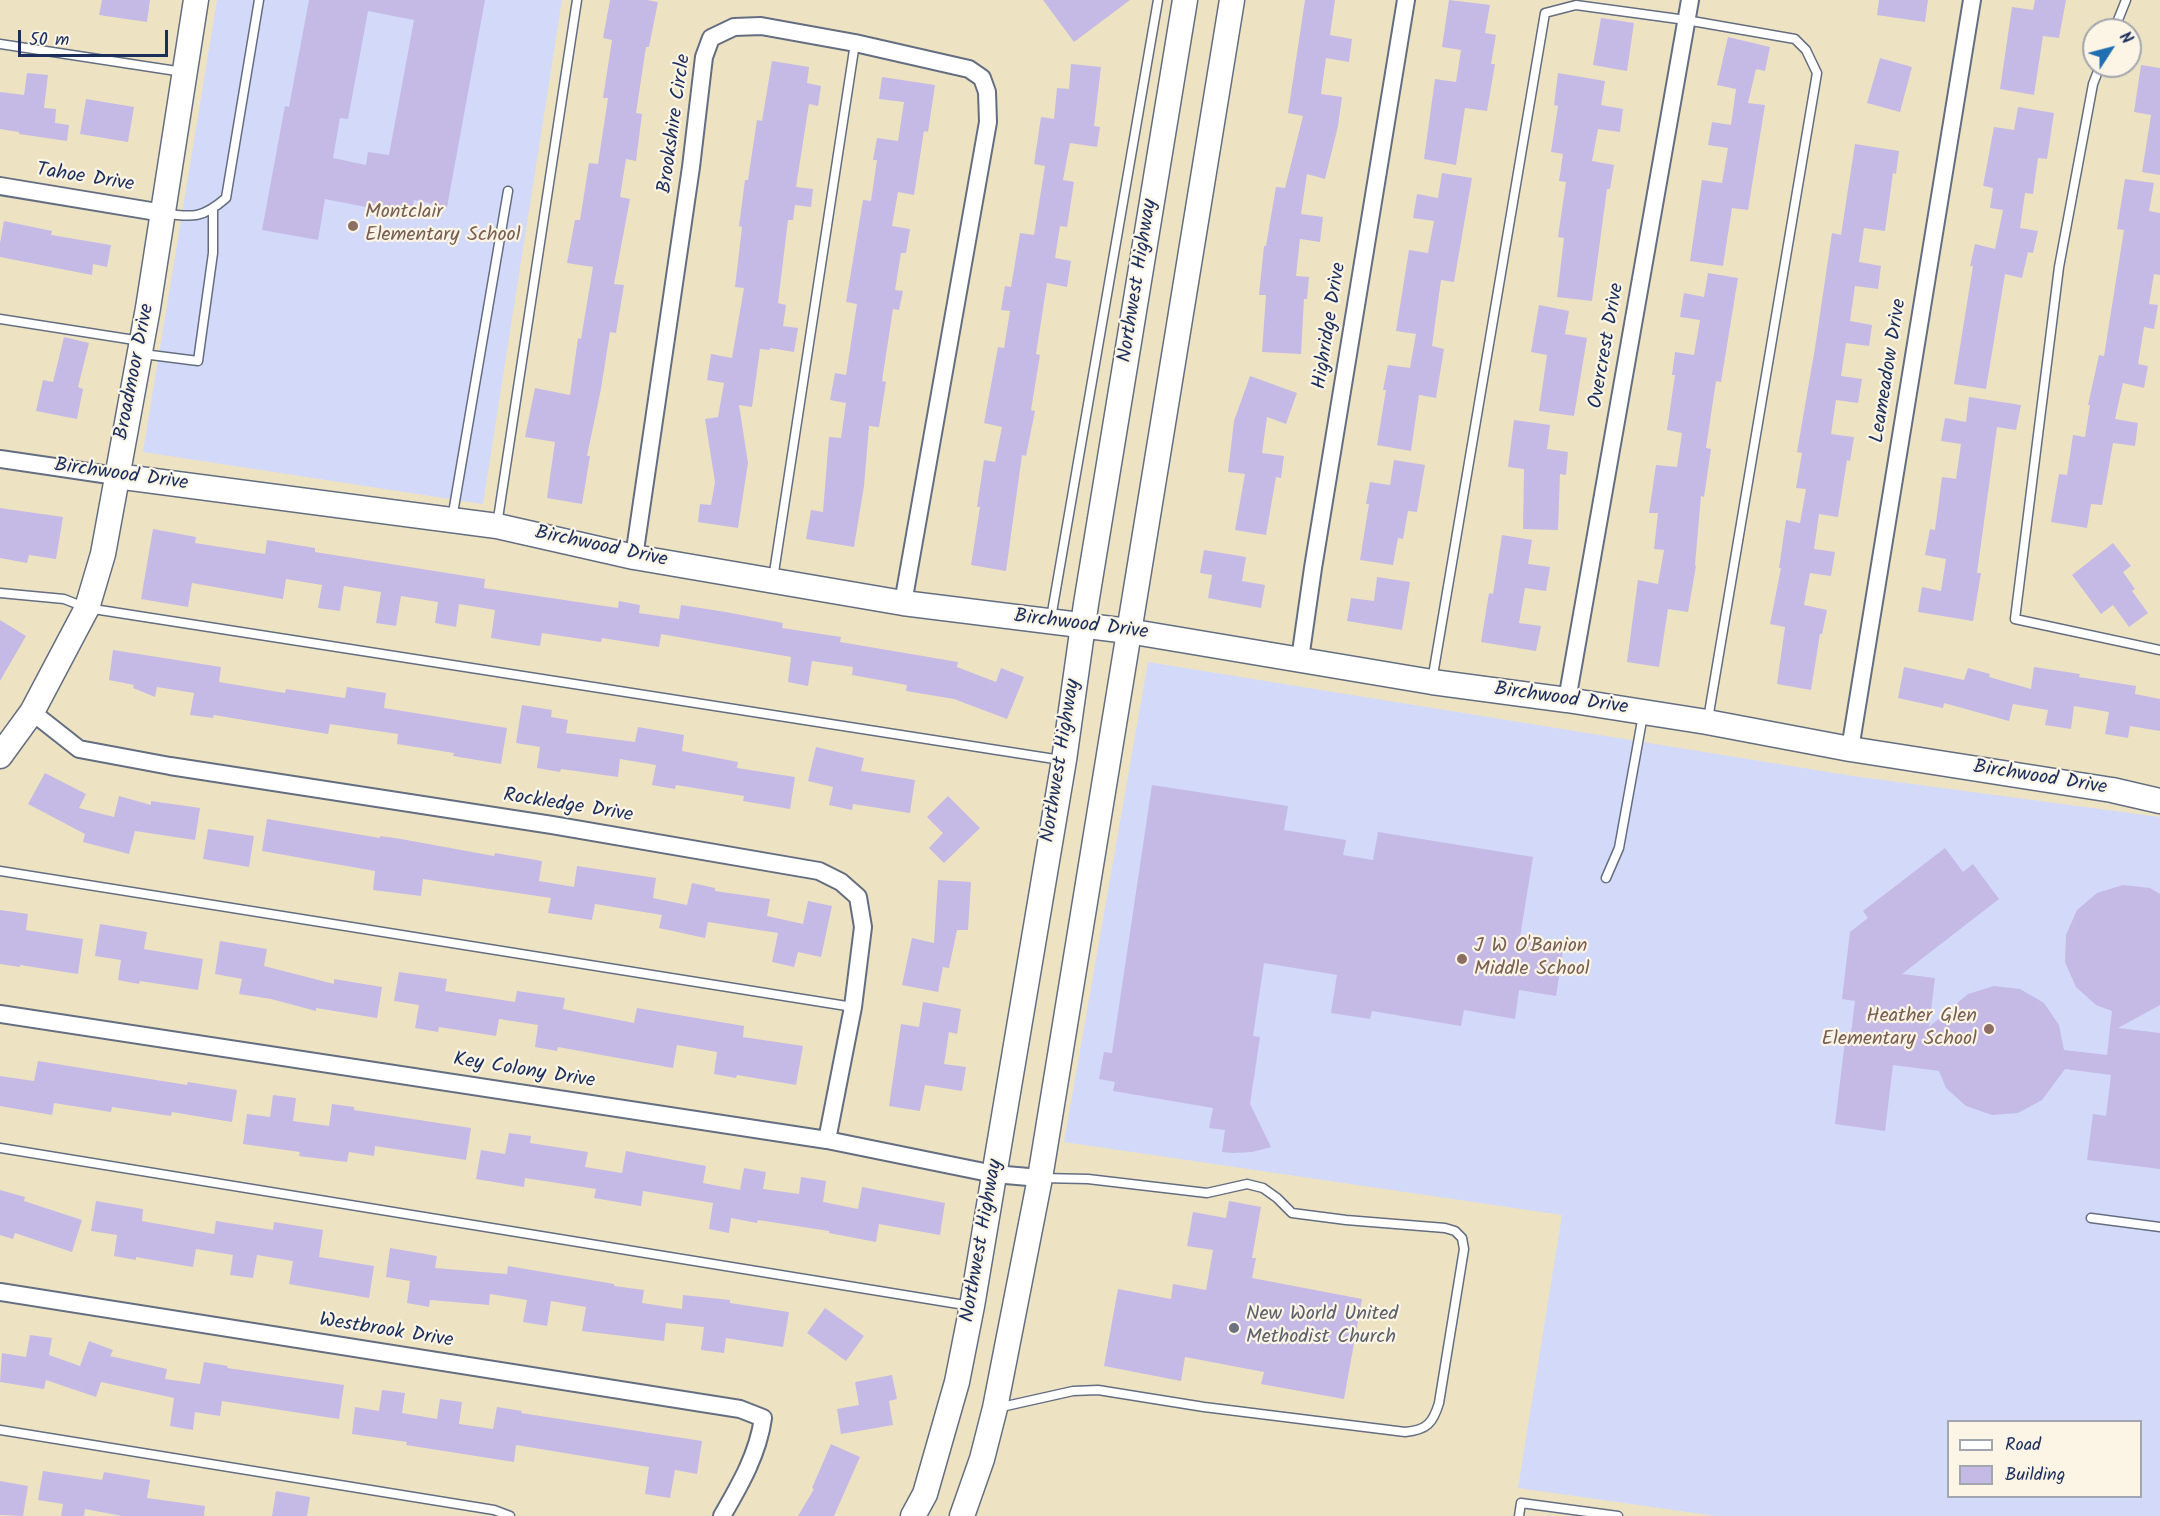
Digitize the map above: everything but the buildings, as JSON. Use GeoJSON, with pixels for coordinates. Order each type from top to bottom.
{"type":"FeatureCollection","features":[{"type":"Feature","properties":{"kind":"main road","name":"Broadmoor Drive"},"geometry":{"type":"LineString","coordinates":[[0,756],[32,712],[87,608],[103,554],[141,347],[196,0]]}},
{"type":"Feature","properties":{"kind":"main road","name":"Northwest Highway"},"geometry":{"type":"LineString","coordinates":[[913,1516],[925,1494],[957,1382],[972,1306],[1064,760],[1082,626],[1185,0]]}},
{"type":"Feature","properties":{"kind":"main road"},"geometry":{"type":"LineString","coordinates":[[962,1516],[982,1459],[995,1408],[1040,1178],[1232,0]]}},
{"type":"Feature","properties":{"kind":"main road","name":"Birchwood Drive"},"geometry":{"type":"LineString","coordinates":[[116,476],[497,525],[634,557],[903,603],[1128,631],[1432,682],[1707,722],[1850,749],[2112,790],[2160,801]]}},
{"type":"Feature","properties":{"kind":"street","name":"Highridge Drive"},"geometry":{"type":"LineString","coordinates":[[1300,659],[1406,0]]}},
{"type":"Feature","properties":{"kind":"street","name":"Overcrest Drive"},"geometry":{"type":"LineString","coordinates":[[1567,700],[1689,0]]}},
{"type":"Feature","properties":{"kind":"street","name":"Leameadow Drive"},"geometry":{"type":"LineString","coordinates":[[1850,749],[1972,0]]}},
{"type":"Feature","properties":{"kind":"street","name":"Brookshire Circle"},"geometry":{"type":"LineString","coordinates":[[634,557],[691,167],[704,57],[711,39],[734,27],[761,26],[855,43],[969,69],[982,78],[987,92],[988,122],[903,603]]}},
{"type":"Feature","properties":{"kind":"street","name":"Tahoe Drive"},"geometry":{"type":"LineString","coordinates":[[0,186],[163,213]]}},
{"type":"Feature","properties":{"kind":"street","name":"Birchwood Drive"},"geometry":{"type":"LineString","coordinates":[[0,459],[116,476]]}},
{"type":"Feature","properties":{"kind":"street","name":"Rockledge Drive"},"geometry":{"type":"LineString","coordinates":[[32,712],[79,749],[170,766],[552,825],[819,871],[841,882],[858,897],[864,927],[853,1007],[827,1140]]}},
{"type":"Feature","properties":{"kind":"street","name":"Key Colony Drive"},"geometry":{"type":"LineString","coordinates":[[0,1014],[827,1140],[994,1174],[1040,1178]]}},
{"type":"Feature","properties":{"kind":"street","name":"Westbrook Drive"},"geometry":{"type":"LineString","coordinates":[[0,1292],[740,1409],[764,1418],[760,1440],[742,1482],[722,1516]]}},
{"type":"Feature","properties":{"kind":"lane"},"geometry":{"type":"LineString","coordinates":[[163,213],[190,218],[213,210],[226,198],[259,0]]}},
{"type":"Feature","properties":{"kind":"lane"},"geometry":{"type":"LineString","coordinates":[[497,525],[577,0]]}},
{"type":"Feature","properties":{"kind":"lane"},"geometry":{"type":"LineString","coordinates":[[1050,622],[1158,0]]}},
{"type":"Feature","properties":{"kind":"lane"},"geometry":{"type":"LineString","coordinates":[[2119,18],[2126,0]]}},
{"type":"Feature","properties":{"kind":"lane"},"geometry":{"type":"LineString","coordinates":[[1432,682],[1545,13],[1576,4],[1795,39],[1806,50],[1817,73],[1707,722]]}},
{"type":"Feature","properties":{"kind":"lane"},"geometry":{"type":"LineString","coordinates":[[773,580],[855,43]]}},
{"type":"Feature","properties":{"kind":"lane"},"geometry":{"type":"LineString","coordinates":[[0,44],[185,73]]}},
{"type":"Feature","properties":{"kind":"lane"},"geometry":{"type":"LineString","coordinates":[[2095,78],[2059,267],[2015,619],[2160,650]]}},
{"type":"Feature","properties":{"kind":"lane"},"geometry":{"type":"LineString","coordinates":[[452,520],[508,191]]}},
{"type":"Feature","properties":{"kind":"lane"},"geometry":{"type":"LineString","coordinates":[[0,319],[141,347],[198,361],[213,253],[213,210]]}},
{"type":"Feature","properties":{"kind":"lane"},"geometry":{"type":"LineString","coordinates":[[0,592],[63,599],[87,608],[1064,760]]}},
{"type":"Feature","properties":{"kind":"lane"},"geometry":{"type":"LineString","coordinates":[[1605,878],[1619,848],[1643,712]]}},
{"type":"Feature","properties":{"kind":"lane"},"geometry":{"type":"LineString","coordinates":[[0,871],[853,1007]]}},
{"type":"Feature","properties":{"kind":"lane"},"geometry":{"type":"LineString","coordinates":[[0,1148],[972,1306]]}},
{"type":"Feature","properties":{"kind":"lane"},"geometry":{"type":"LineString","coordinates":[[995,1408],[1073,1391],[1098,1390],[1204,1407],[1405,1432],[1417,1431],[1427,1426],[1435,1419],[1439,1403],[1464,1249],[1462,1238],[1455,1231],[1428,1226],[1346,1220],[1293,1213],[1263,1188],[1247,1184],[1207,1193],[1088,1179],[1040,1178]]}},
{"type":"Feature","properties":{"kind":"lane"},"geometry":{"type":"LineString","coordinates":[[2091,1218],[2160,1227]]}},
{"type":"Feature","properties":{"kind":"lane"},"geometry":{"type":"LineString","coordinates":[[0,1430],[494,1510],[510,1516]]}},
{"type":"Feature","properties":{"kind":"lane"},"geometry":{"type":"LineString","coordinates":[[1518,1516],[1521,1503],[1618,1516]]}},
{"type":"Feature","properties":{"kind":"shaded area","name":"Montclair Elementary School"},"geometry":{"type":"Polygon","coordinates":[[[217,0],[562,0],[483,504],[143,452],[217,0]]]}},
{"type":"Feature","properties":{"kind":"shaded area","name":"J W O'Banion Middle School"},"geometry":{"type":"Polygon","coordinates":[[[1148,662],[1853,776],[2160,817],[2160,1516],[1716,1516],[1518,1488],[1562,1215],[1064,1142],[1148,662]]]}},
{"type":"Feature","properties":{"kind":"place","name":"Montclair Elementary School"},"geometry":{"type":"Point","coordinates":[353,226]}},
{"type":"Feature","properties":{"kind":"place","name":"J W O'Banion Middle School"},"geometry":{"type":"Point","coordinates":[1462,959]}},
{"type":"Feature","properties":{"kind":"place","name":"Heather Glen Elementary School"},"geometry":{"type":"Point","coordinates":[1989,1029]}},
{"type":"Feature","properties":{"kind":"place","name":"New World United Methodist Church"},"geometry":{"type":"Point","coordinates":[1234,1328]}}]}
